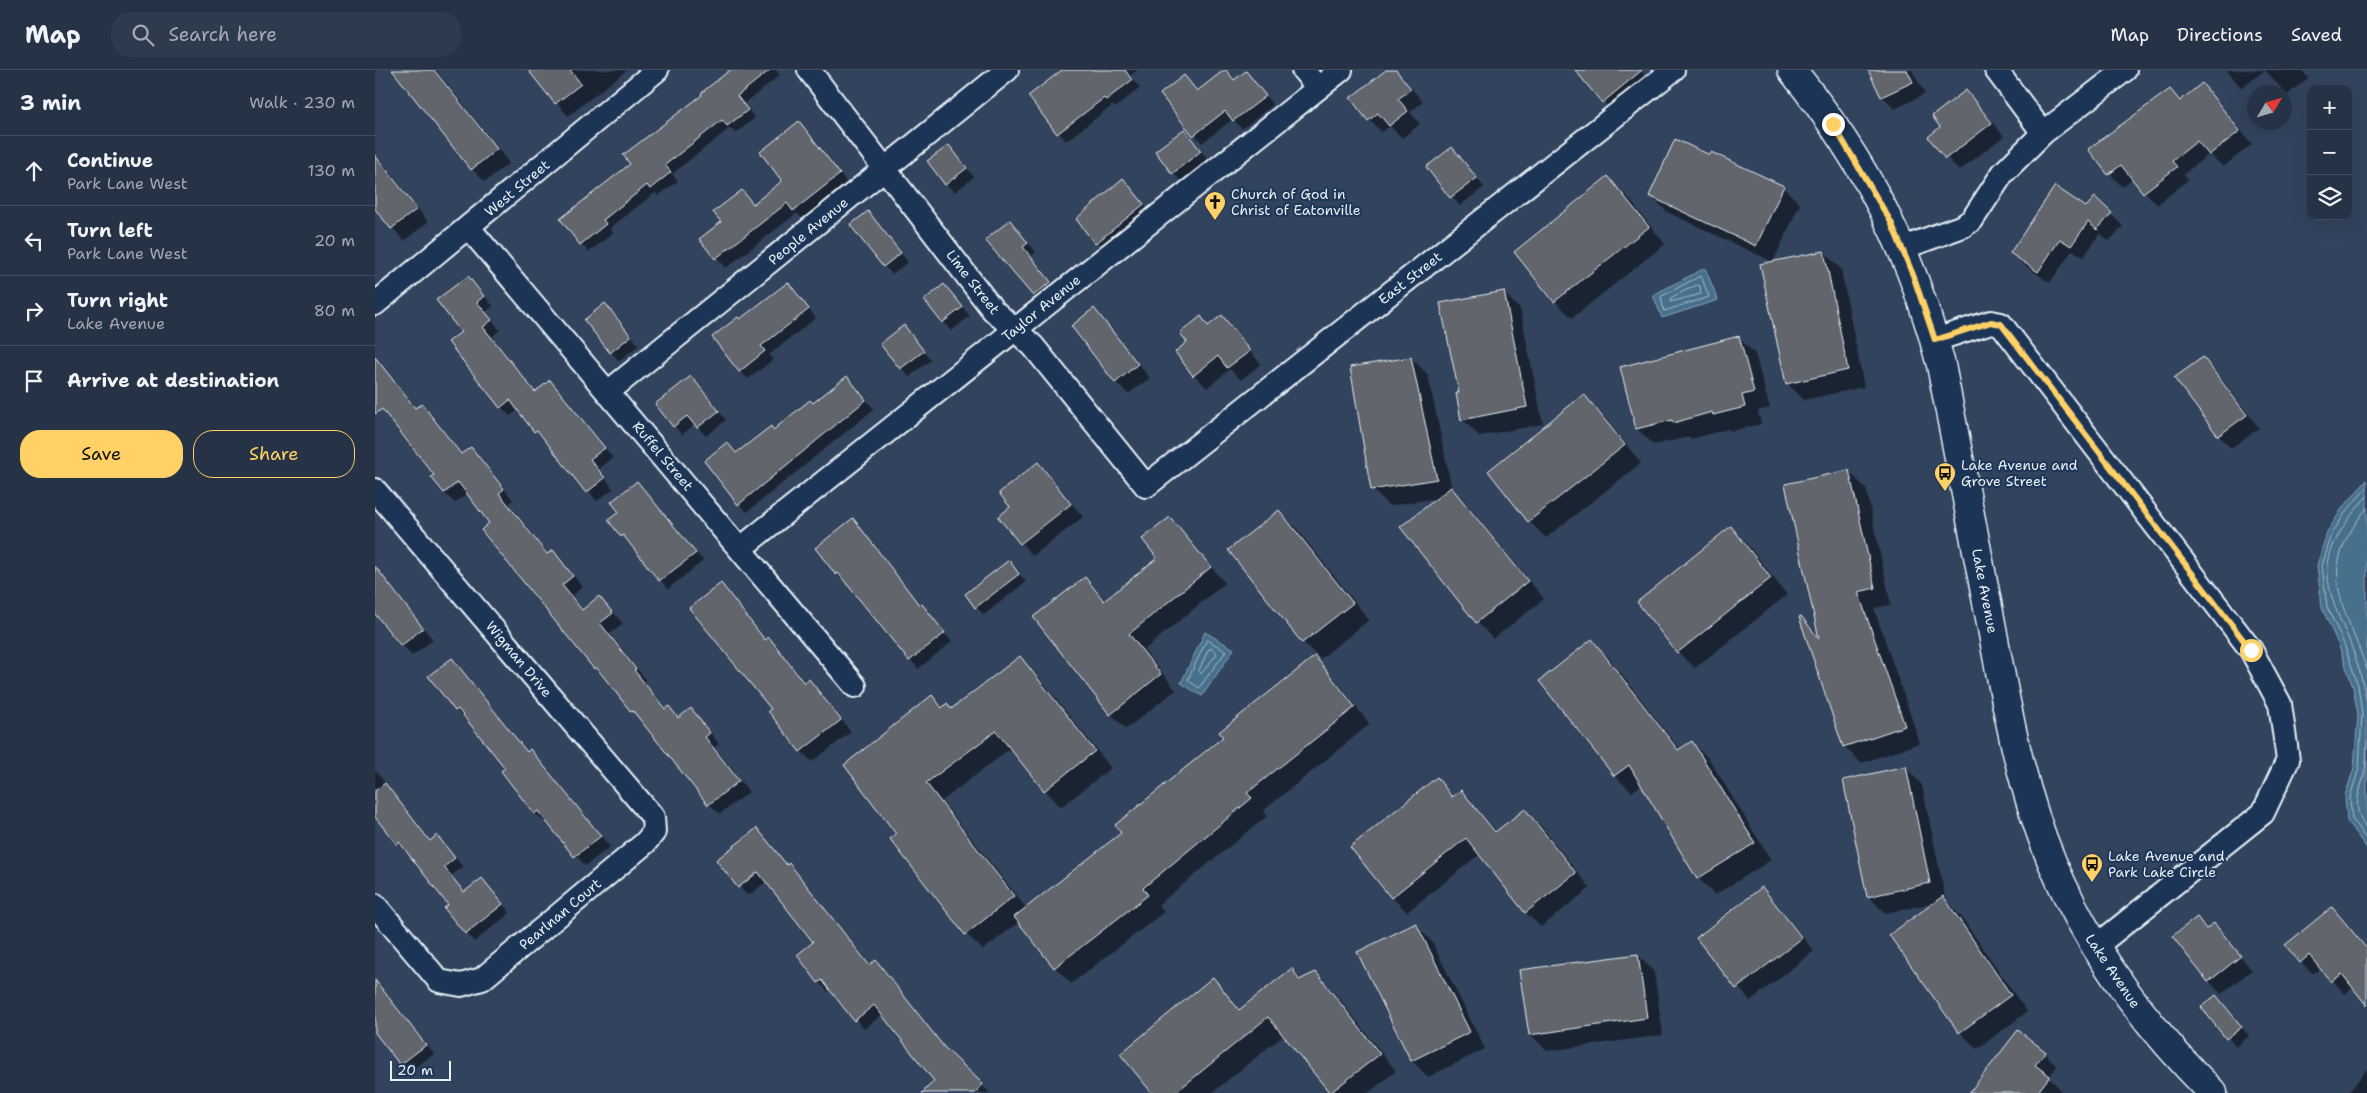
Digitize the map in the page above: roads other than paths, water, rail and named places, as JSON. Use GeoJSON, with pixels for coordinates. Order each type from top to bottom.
{"type":"FeatureCollection","features":[{"type":"Feature","properties":{"kind":"main road","name":"Lake Avenue"},"geometry":{"type":"LineString","coordinates":[[1792,70],[1833,124],[1879,200],[1903,248],[1935,340],[2008,712],[2025,783],[2053,864],[2095,947],[2146,1020],[2213,1093]]}},
{"type":"Feature","properties":{"kind":"street","name":"West Street"},"geometry":{"type":"LineString","coordinates":[[379,292],[469,228],[657,70]]}},
{"type":"Feature","properties":{"kind":"street","name":"Lime Street"},"geometry":{"type":"LineString","coordinates":[[809,70],[993,310],[1033,346],[1146,486]]}},
{"type":"Feature","properties":{"kind":"street","name":"People Avenue"},"geometry":{"type":"LineString","coordinates":[[608,392],[1007,70]]}},
{"type":"Feature","properties":{"kind":"street"},"geometry":{"type":"LineString","coordinates":[[1303,70],[1317,88]]}},
{"type":"Feature","properties":{"kind":"street","name":"Taylor Avenue"},"geometry":{"type":"LineString","coordinates":[[741,548],[1341,70]]}},
{"type":"Feature","properties":{"kind":"street","name":"East Street"},"geometry":{"type":"LineString","coordinates":[[1146,486],[1673,70]]}},
{"type":"Feature","properties":{"kind":"street"},"geometry":{"type":"LineString","coordinates":[[1996,70],[2043,133]]}},
{"type":"Feature","properties":{"kind":"street"},"geometry":{"type":"LineString","coordinates":[[1903,248],[1963,226],[1972,220],[2003,173],[2043,133],[2125,70]]}},
{"type":"Feature","properties":{"kind":"street","name":"Ruffel Street"},"geometry":{"type":"LineString","coordinates":[[469,228],[741,548],[855,686]]}},
{"type":"Feature","properties":{"kind":"street"},"geometry":{"type":"LineString","coordinates":[[1935,340],[1991,322],[2001,324],[2251,650],[2280,704],[2287,760],[2263,813],[2095,947]]}},
{"type":"Feature","properties":{"kind":"street","name":"Wigman Drive"},"geometry":{"type":"LineString","coordinates":[[375,490],[653,817],[654,832]]}},
{"type":"Feature","properties":{"kind":"street","name":"Pearlnan Court"},"geometry":{"type":"LineString","coordinates":[[375,905],[439,982],[461,985],[482,979],[645,843],[654,832]]}},
{"type":"Feature","properties":{"kind":"water"},"geometry":{"type":"Polygon","coordinates":[[[1705,268],[1718,300],[1662,318],[1653,295],[1705,268]]]}},
{"type":"Feature","properties":{"kind":"water"},"geometry":{"type":"Polygon","coordinates":[[[2367,480],[2367,849],[2347,821],[2345,796],[2354,768],[2358,715],[2353,687],[2339,646],[2322,608],[2317,565],[2327,533],[2341,510],[2367,480]]]}},
{"type":"Feature","properties":{"kind":"water"},"geometry":{"type":"Polygon","coordinates":[[[1205,632],[1234,649],[1202,696],[1181,683],[1205,632]]]}},
{"type":"Feature","properties":{"kind":"place","name":"Church of God in Christ of Eatonville"},"geometry":{"type":"Point","coordinates":[1215,221]}},
{"type":"Feature","properties":{"kind":"place","name":"Lake Avenue and Grove Street"},"geometry":{"type":"Point","coordinates":[1945,492]}},
{"type":"Feature","properties":{"kind":"place","name":"Lake Avenue and Park Lake Circle"},"geometry":{"type":"Point","coordinates":[2092,883]}}]}
